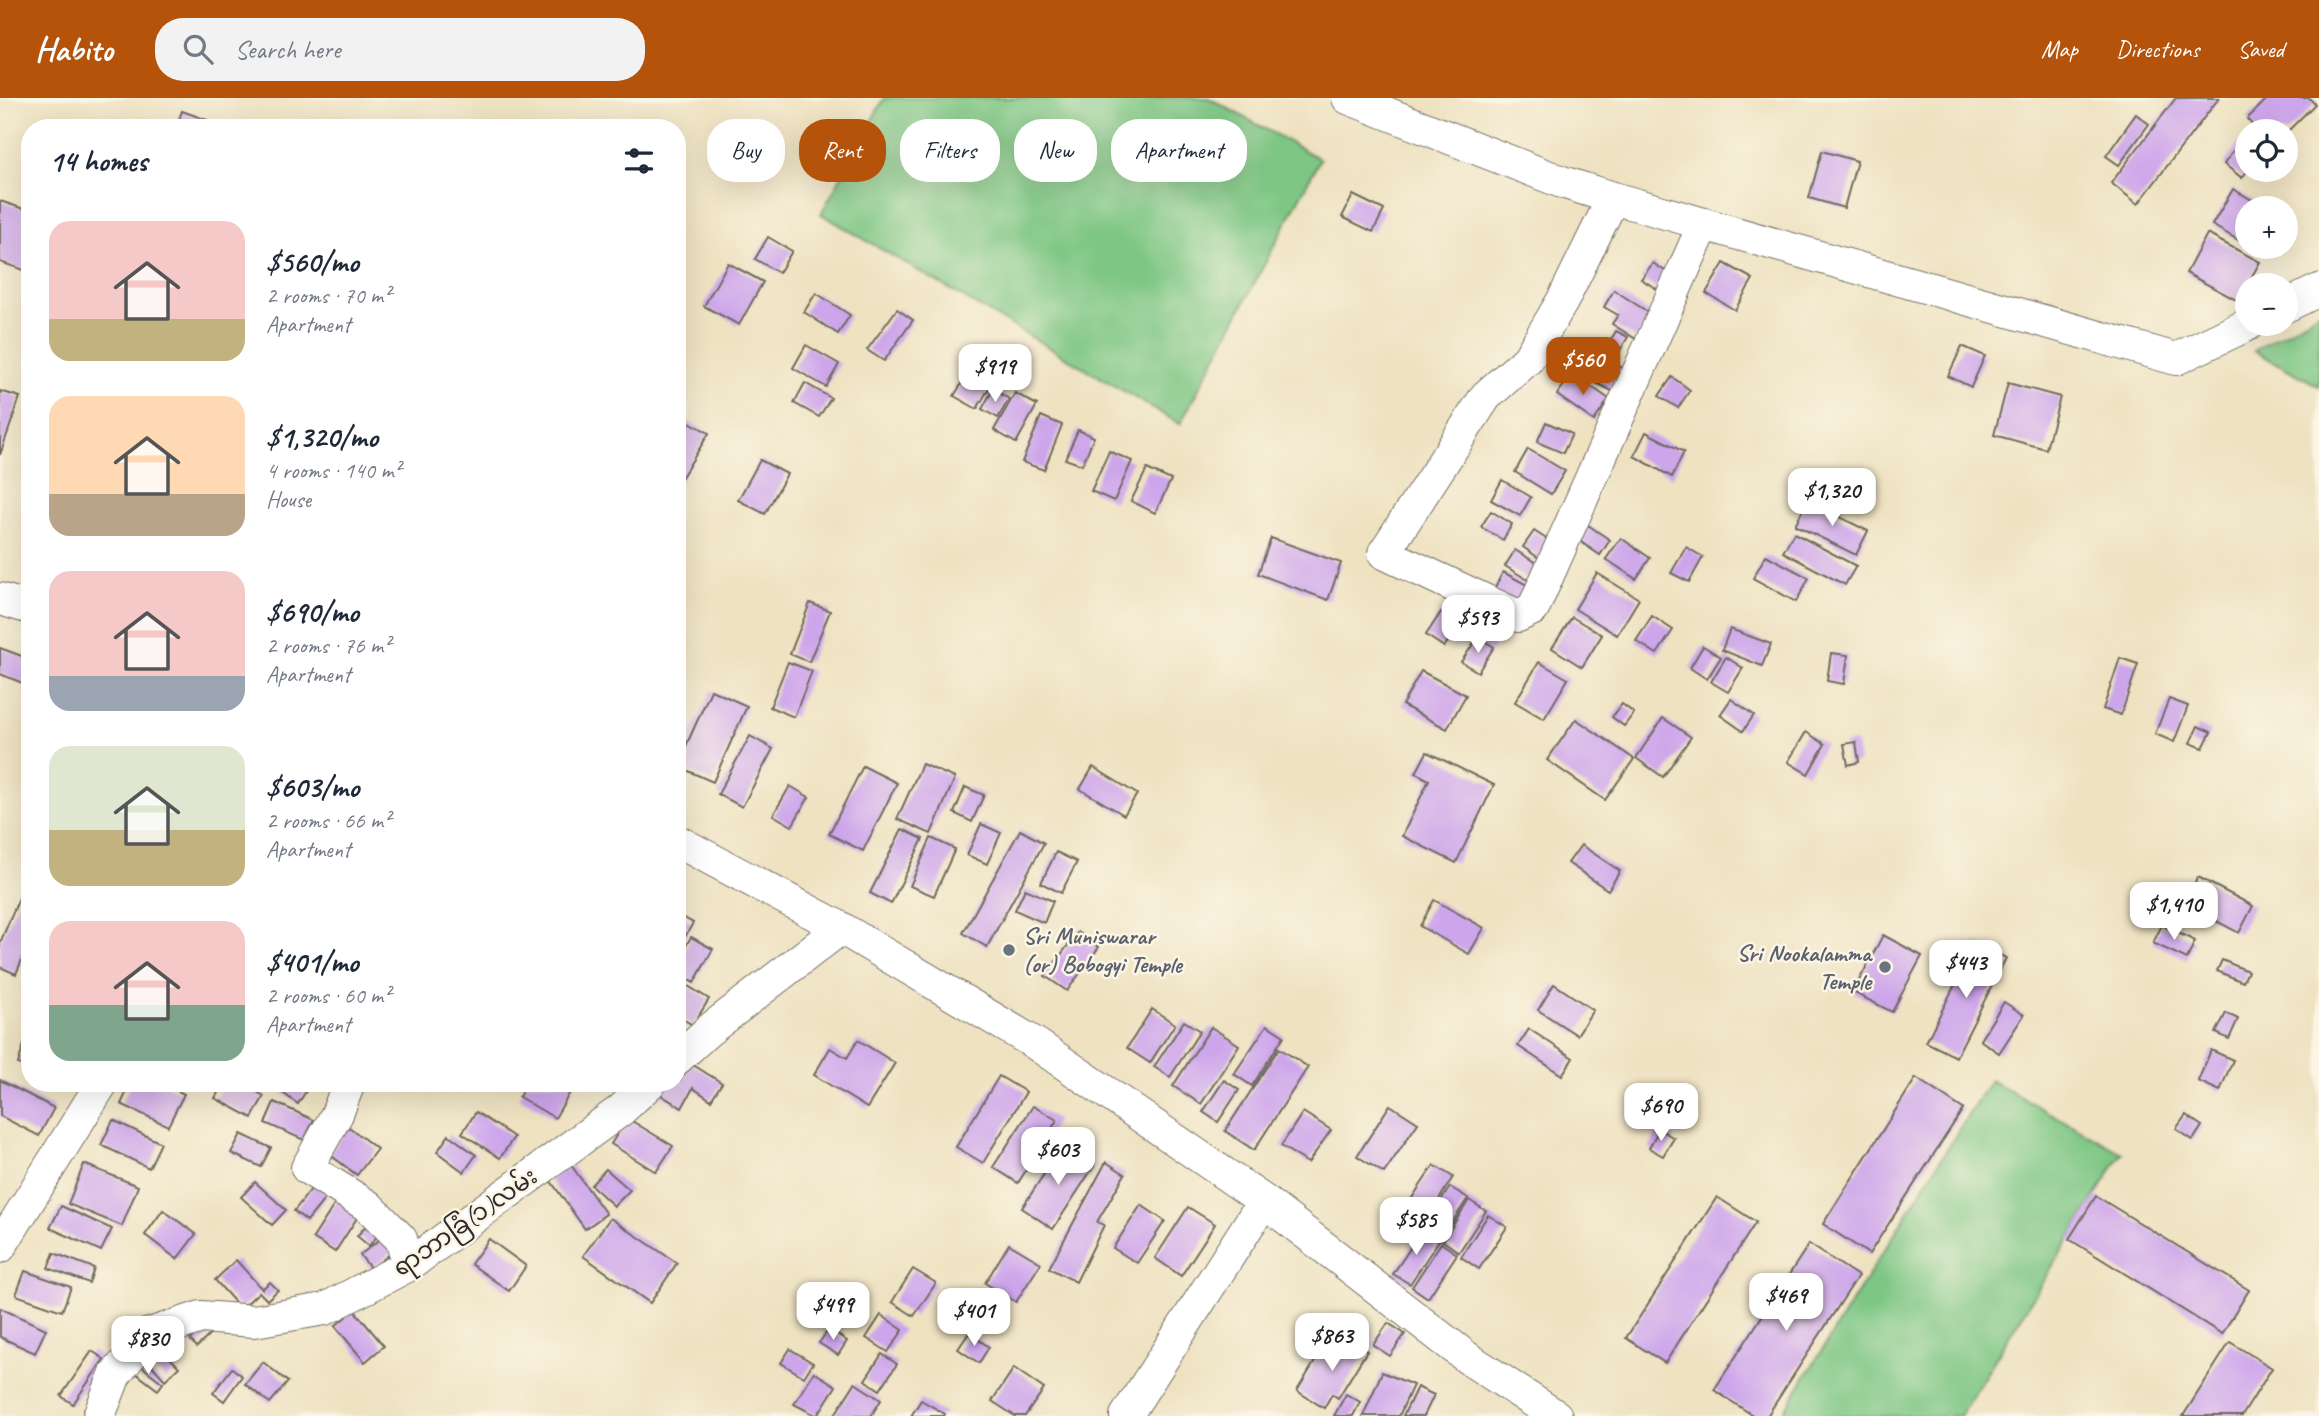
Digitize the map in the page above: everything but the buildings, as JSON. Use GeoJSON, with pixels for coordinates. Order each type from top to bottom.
{"type":"FeatureCollection","features":[{"type":"Feature","properties":{"kind":"street"},"geometry":{"type":"LineString","coordinates":[[1348,98],[1562,182],[2176,359],[2235,331]]}},
{"type":"Feature","properties":{"kind":"street"},"geometry":{"type":"LineString","coordinates":[[1614,198],[1563,300],[1528,359],[1486,396],[1384,553],[1518,617],[1533,610],[1704,224]]}},
{"type":"Feature","properties":{"kind":"street"},"geometry":{"type":"LineString","coordinates":[[2298,300],[2319,290]]}},
{"type":"Feature","properties":{"kind":"street"},"geometry":{"type":"LineString","coordinates":[[0,599],[21,605]]}},
{"type":"Feature","properties":{"kind":"street"},"geometry":{"type":"LineString","coordinates":[[686,846],[841,928],[1036,1044],[1264,1201],[1469,1359],[1556,1416]]}},
{"type":"Feature","properties":{"kind":"street"},"geometry":{"type":"LineString","coordinates":[[686,1052],[841,928]]}},
{"type":"Feature","properties":{"kind":"street"},"geometry":{"type":"LineString","coordinates":[[0,1247],[96,1092]]}},
{"type":"Feature","properties":{"kind":"street"},"geometry":{"type":"LineString","coordinates":[[346,1092],[337,1114],[307,1168],[368,1206],[401,1239],[410,1265]]}},
{"type":"Feature","properties":{"kind":"street","name":"ရာဘာခြံ(၁)လမ်း"},"geometry":{"type":"LineString","coordinates":[[99,1416],[115,1375],[148,1335],[201,1317],[254,1321],[325,1308],[410,1265],[610,1118],[640,1092]]}},
{"type":"Feature","properties":{"kind":"street"},"geometry":{"type":"LineString","coordinates":[[1126,1416],[1264,1201]]}},
{"type":"Feature","properties":{"kind":"green space"},"geometry":{"type":"Polygon","coordinates":[[[884,98],[1209,98],[1320,159],[1180,424],[821,214],[838,182],[886,182],[886,119],[873,119],[884,98]]]}},
{"type":"Feature","properties":{"kind":"green space"},"geometry":{"type":"Polygon","coordinates":[[[2319,312],[2319,386],[2254,351],[2279,336],[2298,336],[2298,325],[2319,312]]]}},
{"type":"Feature","properties":{"kind":"green space"},"geometry":{"type":"Polygon","coordinates":[[[1990,1080],[2122,1153],[1960,1416],[1781,1416],[1990,1080]]]}},
{"type":"Feature","properties":{"kind":"place","name":"Sri Muniswarar (or) Bobogyi Temple"},"geometry":{"type":"Point","coordinates":[1009,950]}},
{"type":"Feature","properties":{"kind":"place","name":"Sri Nookalamma Temple"},"geometry":{"type":"Point","coordinates":[1885,967]}}]}
